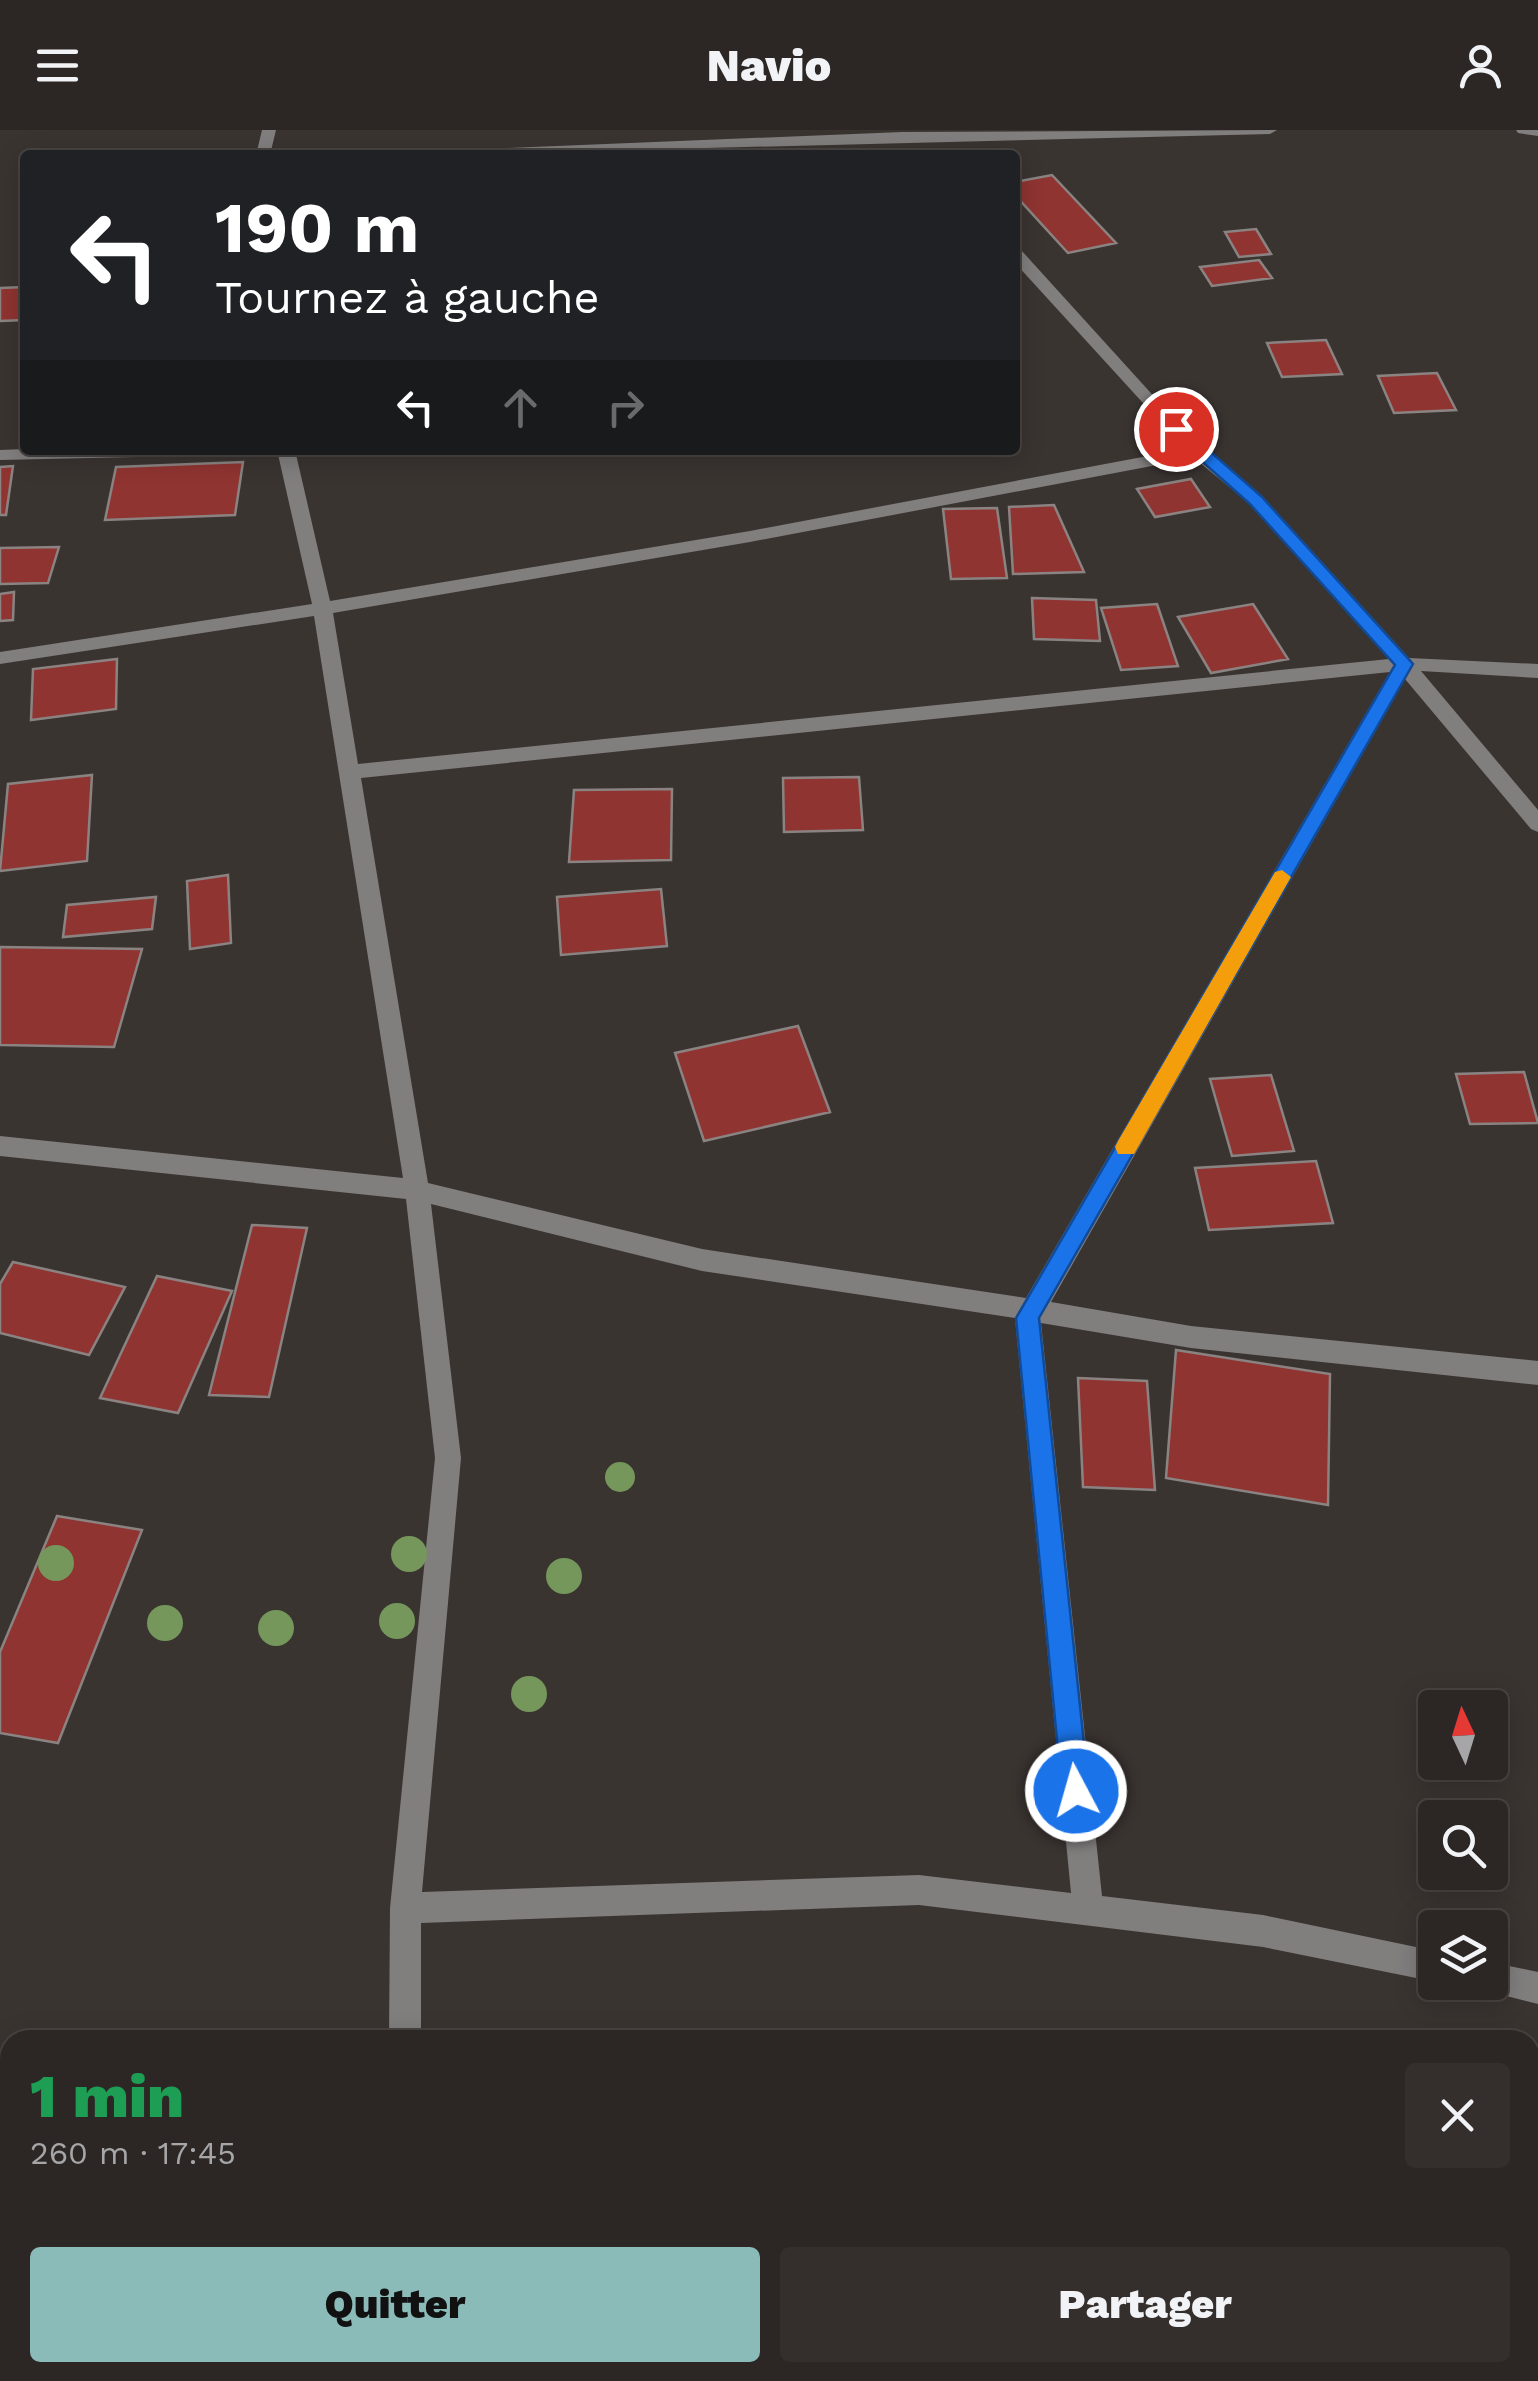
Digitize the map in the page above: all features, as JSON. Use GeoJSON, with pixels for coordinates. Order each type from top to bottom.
{"type":"FeatureCollection","features":[{"type":"Feature","properties":{"kind":"street"},"geometry":{"type":"LineString","coordinates":[[539,150],[899,133],[1270,130]]}},
{"type":"Feature","properties":{"kind":"street"},"geometry":{"type":"LineString","coordinates":[[1523,130],[1538,132]]}},
{"type":"Feature","properties":{"kind":"street"},"geometry":{"type":"LineString","coordinates":[[1020,258],[1198,452],[1256,500],[1404,664],[1538,824]]}},
{"type":"Feature","properties":{"kind":"street"},"geometry":{"type":"LineString","coordinates":[[0,658],[323,610],[973,497],[1198,452]]}},
{"type":"Feature","properties":{"kind":"street"},"geometry":{"type":"LineString","coordinates":[[287,455],[323,610],[417,1190],[448,1458],[405,1908],[405,2030]]}},
{"type":"Feature","properties":{"kind":"street"},"geometry":{"type":"LineString","coordinates":[[1088,1910],[1028,1318],[1404,664]]}},
{"type":"Feature","properties":{"kind":"street"},"geometry":{"type":"LineString","coordinates":[[349,772],[1404,664],[1538,671]]}},
{"type":"Feature","properties":{"kind":"street"},"geometry":{"type":"LineString","coordinates":[[0,1146],[417,1190],[702,1260],[1191,1337],[1538,1373]]}},
{"type":"Feature","properties":{"kind":"street"},"geometry":{"type":"LineString","coordinates":[[405,1908],[920,1890],[1263,1931],[1418,1963]]}},
{"type":"Feature","properties":{"kind":"street"},"geometry":{"type":"LineString","coordinates":[[1508,1982],[1538,1988]]}},
{"type":"Feature","properties":{"kind":"building"},"geometry":{"type":"Polygon","coordinates":[[[1052,175],[1116,243],[1068,253],[1020,200],[1020,181],[1052,175]]]}},
{"type":"Feature","properties":{"kind":"building"},"geometry":{"type":"Polygon","coordinates":[[[1256,229],[1271,254],[1239,257],[1225,232],[1256,229]]]}},
{"type":"Feature","properties":{"kind":"building"},"geometry":{"type":"Polygon","coordinates":[[[1259,260],[1272,278],[1212,286],[1200,267],[1259,260]]]}},
{"type":"Feature","properties":{"kind":"building"},"geometry":{"type":"Polygon","coordinates":[[[20,287],[20,320],[0,321],[0,288],[20,287]]]}},
{"type":"Feature","properties":{"kind":"building"},"geometry":{"type":"Polygon","coordinates":[[[1326,340],[1342,374],[1282,377],[1267,343],[1326,340]]]}},
{"type":"Feature","properties":{"kind":"building"},"geometry":{"type":"Polygon","coordinates":[[[1437,373],[1456,410],[1394,413],[1378,376],[1437,373]]]}},
{"type":"Feature","properties":{"kind":"building"},"geometry":{"type":"Polygon","coordinates":[[[243,462],[235,515],[105,520],[116,467],[243,462]]]}},
{"type":"Feature","properties":{"kind":"building"},"geometry":{"type":"Polygon","coordinates":[[[13,466],[6,515],[0,515],[0,467],[13,466]]]}},
{"type":"Feature","properties":{"kind":"building"},"geometry":{"type":"Polygon","coordinates":[[[1191,479],[1210,507],[1155,517],[1137,489],[1191,479]]]}},
{"type":"Feature","properties":{"kind":"building"},"geometry":{"type":"Polygon","coordinates":[[[1054,505],[1084,572],[1013,574],[1009,507],[1054,505]]]}},
{"type":"Feature","properties":{"kind":"building"},"geometry":{"type":"Polygon","coordinates":[[[997,508],[1007,578],[951,579],[943,509],[997,508]]]}},
{"type":"Feature","properties":{"kind":"building"},"geometry":{"type":"Polygon","coordinates":[[[59,547],[48,583],[0,584],[0,548],[59,547]]]}},
{"type":"Feature","properties":{"kind":"building"},"geometry":{"type":"Polygon","coordinates":[[[14,592],[13,620],[0,621],[0,594],[14,592]]]}},
{"type":"Feature","properties":{"kind":"building"},"geometry":{"type":"Polygon","coordinates":[[[1032,598],[1096,600],[1100,641],[1034,639],[1032,598]]]}},
{"type":"Feature","properties":{"kind":"building"},"geometry":{"type":"Polygon","coordinates":[[[1157,604],[1178,666],[1121,670],[1101,608],[1157,604]]]}},
{"type":"Feature","properties":{"kind":"building"},"geometry":{"type":"Polygon","coordinates":[[[1253,604],[1288,659],[1211,673],[1178,617],[1253,604]]]}},
{"type":"Feature","properties":{"kind":"building"},"geometry":{"type":"Polygon","coordinates":[[[117,659],[116,709],[31,720],[33,669],[117,659]]]}},
{"type":"Feature","properties":{"kind":"building"},"geometry":{"type":"Polygon","coordinates":[[[92,775],[87,861],[0,871],[8,784],[92,775]]]}},
{"type":"Feature","properties":{"kind":"building"},"geometry":{"type":"Polygon","coordinates":[[[859,777],[863,830],[784,832],[783,778],[859,777]]]}},
{"type":"Feature","properties":{"kind":"building"},"geometry":{"type":"Polygon","coordinates":[[[672,789],[671,860],[569,862],[574,790],[672,789]]]}},
{"type":"Feature","properties":{"kind":"building"},"geometry":{"type":"Polygon","coordinates":[[[228,875],[231,943],[190,949],[187,881],[228,875]]]}},
{"type":"Feature","properties":{"kind":"building"},"geometry":{"type":"Polygon","coordinates":[[[661,889],[667,946],[561,955],[557,897],[661,889]]]}},
{"type":"Feature","properties":{"kind":"building"},"geometry":{"type":"Polygon","coordinates":[[[156,897],[152,929],[63,937],[67,905],[156,897]]]}},
{"type":"Feature","properties":{"kind":"building"},"geometry":{"type":"Polygon","coordinates":[[[0,947],[142,949],[114,1047],[0,1045],[0,947]]]}},
{"type":"Feature","properties":{"kind":"building"},"geometry":{"type":"Polygon","coordinates":[[[798,1026],[830,1112],[704,1141],[675,1053],[798,1026]]]}},
{"type":"Feature","properties":{"kind":"building"},"geometry":{"type":"Polygon","coordinates":[[[1524,1072],[1538,1123],[1470,1124],[1456,1074],[1524,1072]]]}},
{"type":"Feature","properties":{"kind":"building"},"geometry":{"type":"Polygon","coordinates":[[[1271,1075],[1294,1151],[1232,1156],[1210,1079],[1271,1075]]]}},
{"type":"Feature","properties":{"kind":"building"},"geometry":{"type":"Polygon","coordinates":[[[1316,1161],[1333,1223],[1209,1230],[1195,1168],[1316,1161]]]}},
{"type":"Feature","properties":{"kind":"building"},"geometry":{"type":"Polygon","coordinates":[[[252,1225],[307,1228],[269,1397],[209,1395],[252,1225]]]}},
{"type":"Feature","properties":{"kind":"building"},"geometry":{"type":"Polygon","coordinates":[[[13,1262],[125,1287],[89,1355],[0,1333],[0,1284],[13,1262]]]}},
{"type":"Feature","properties":{"kind":"building"},"geometry":{"type":"Polygon","coordinates":[[[157,1276],[232,1291],[178,1413],[100,1398],[157,1276]]]}},
{"type":"Feature","properties":{"kind":"building"},"geometry":{"type":"Polygon","coordinates":[[[1176,1350],[1330,1374],[1328,1505],[1166,1478],[1176,1350]]]}},
{"type":"Feature","properties":{"kind":"building"},"geometry":{"type":"Polygon","coordinates":[[[1078,1378],[1147,1381],[1155,1490],[1083,1487],[1078,1378]]]}},
{"type":"Feature","properties":{"kind":"building"},"geometry":{"type":"Polygon","coordinates":[[[57,1516],[142,1530],[58,1743],[0,1733],[0,1652],[57,1516]]]}},
{"type":"Feature","properties":{"kind":"slow traffic"},"geometry":{"type":"LineString","coordinates":[[1126,1147],[1282,877]]}},
{"type":"Feature","properties":{"kind":"route"},"geometry":{"type":"LineString","coordinates":[[1076,1791],[1028,1318],[1404,664],[1256,500],[1176,429]]}}]}
